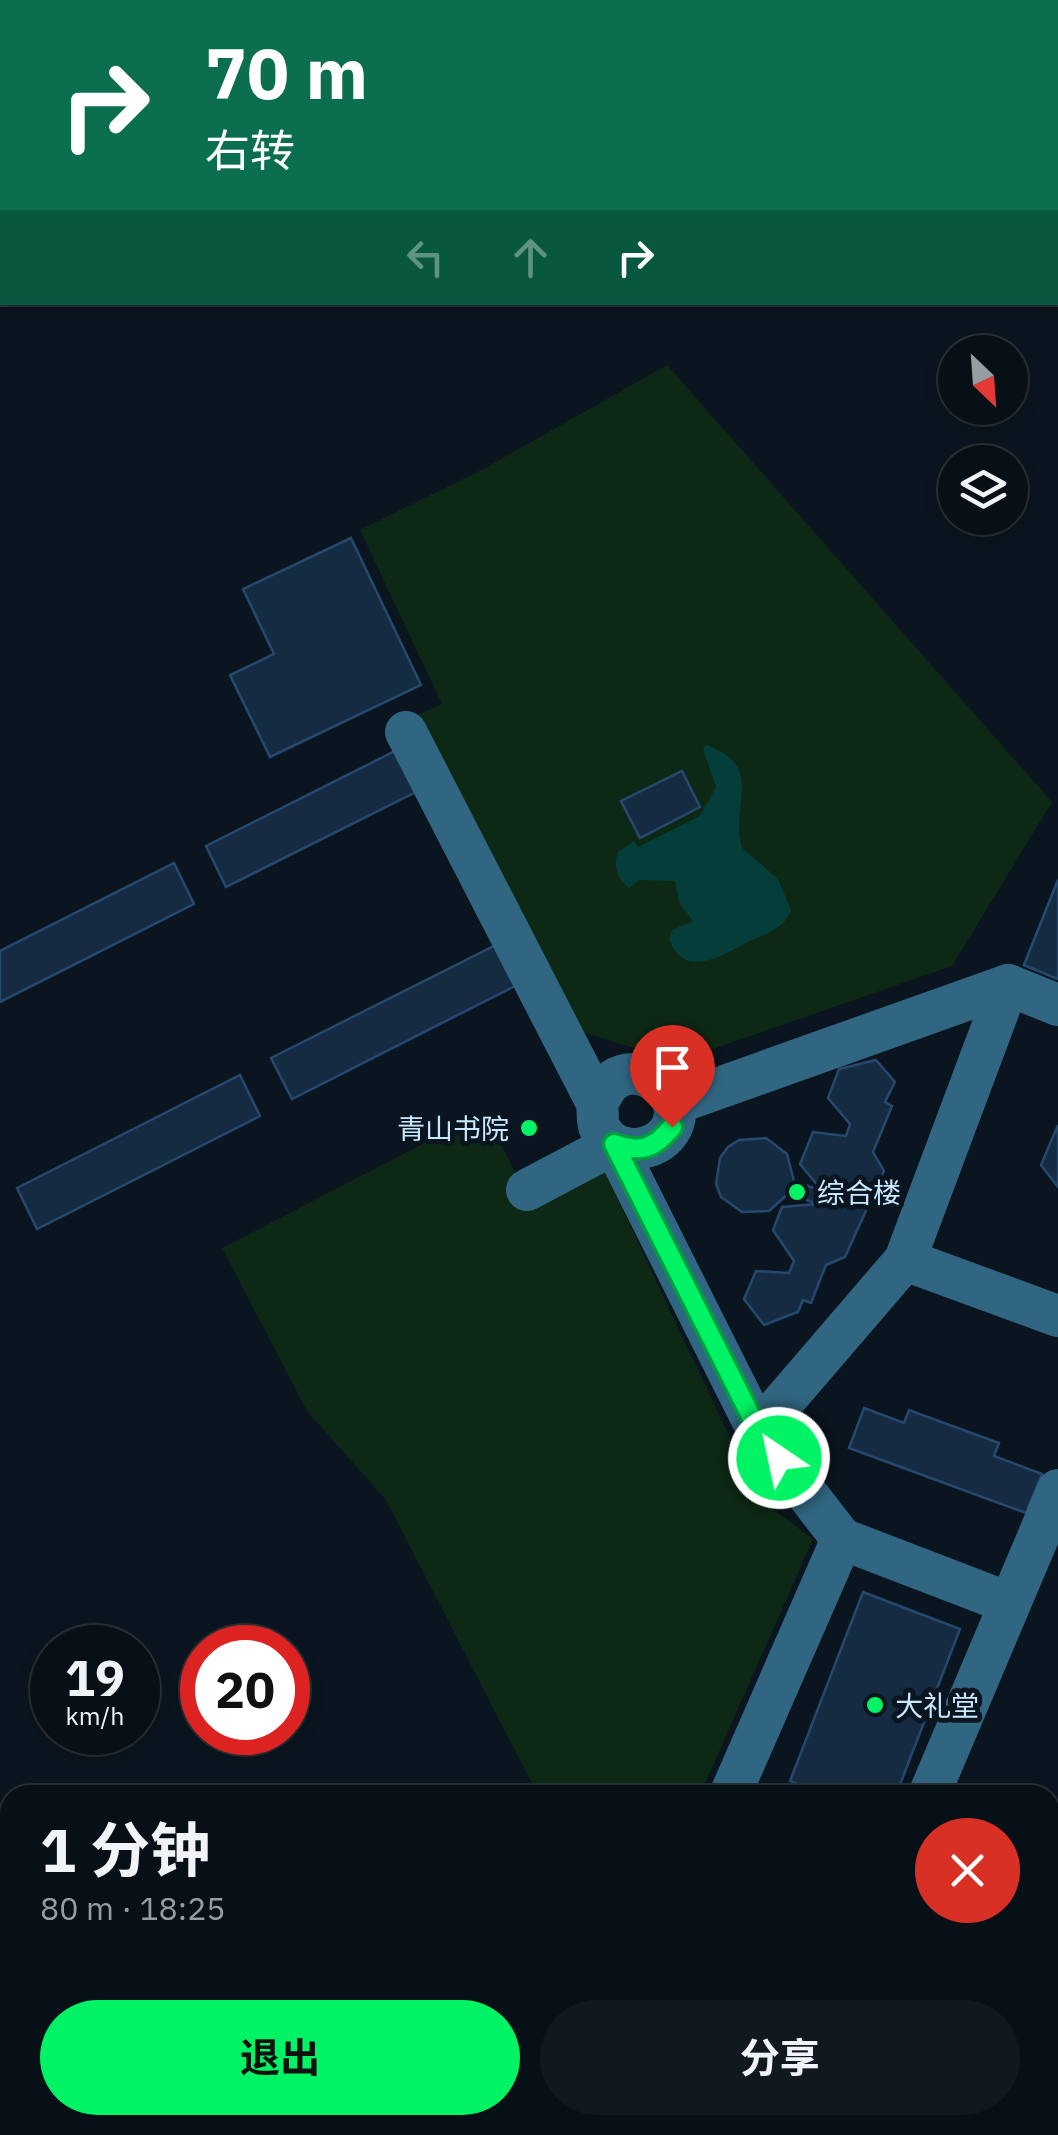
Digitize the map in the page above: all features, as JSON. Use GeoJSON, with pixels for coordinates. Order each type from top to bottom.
{"type":"FeatureCollection","features":[{"type":"Feature","properties":{"kind":"lane"},"geometry":{"type":"LineString","coordinates":[[406,732],[597,1103],[599,1126],[614,1144],[758,1430],[842,1539],[1010,1603]]}},
{"type":"Feature","properties":{"kind":"lane"},"geometry":{"type":"LineString","coordinates":[[674,1104],[1008,985],[1058,1006]]}},
{"type":"Feature","properties":{"kind":"lane"},"geometry":{"type":"LineString","coordinates":[[758,1430],[906,1260],[1008,985]]}},
{"type":"Feature","properties":{"kind":"lane"},"geometry":{"type":"LineString","coordinates":[[527,1190],[614,1144],[636,1151],[658,1144],[672,1127],[674,1104],[660,1082],[636,1073],[611,1081],[597,1103]]}},
{"type":"Feature","properties":{"kind":"lane"},"geometry":{"type":"LineString","coordinates":[[906,1260],[1058,1316]]}},
{"type":"Feature","properties":{"kind":"lane"},"geometry":{"type":"LineString","coordinates":[[933,1785],[1058,1490]]}},
{"type":"Feature","properties":{"kind":"lane"},"geometry":{"type":"LineString","coordinates":[[734,1785],[842,1539]]}},
{"type":"Feature","properties":{"kind":"shaded area"},"geometry":{"type":"Polygon","coordinates":[[[667,365],[1052,802],[952,966],[678,1061],[581,1032],[417,715],[442,704],[360,530],[485,468],[667,365]]]}},
{"type":"Feature","properties":{"kind":"shaded area"},"geometry":{"type":"Polygon","coordinates":[[[706,745],[736,764],[742,789],[742,848],[778,879],[791,910],[774,930],[715,958],[693,962],[684,959],[669,939],[672,930],[693,921],[679,902],[675,881],[639,880],[629,888],[619,876],[616,863],[618,852],[634,841],[638,847],[700,816],[716,787],[703,749],[706,745]]]}},
{"type":"Feature","properties":{"kind":"shaded area"},"geometry":{"type":"Polygon","coordinates":[[[484,1112],[531,1202],[601,1164],[759,1499],[813,1539],[704,1785],[533,1785],[386,1500],[307,1411],[222,1248],[484,1112]]]}},
{"type":"Feature","properties":{"kind":"building"},"geometry":{"type":"Polygon","coordinates":[[[351,538],[421,685],[270,757],[230,675],[274,654],[243,589],[351,538]]]}},
{"type":"Feature","properties":{"kind":"building"},"geometry":{"type":"Polygon","coordinates":[[[397,750],[418,791],[226,887],[206,846],[397,750]]]}},
{"type":"Feature","properties":{"kind":"building"},"geometry":{"type":"Polygon","coordinates":[[[682,771],[700,807],[640,838],[621,801],[682,771]]]}},
{"type":"Feature","properties":{"kind":"building"},"geometry":{"type":"Polygon","coordinates":[[[174,863],[194,904],[0,1002],[0,951],[174,863]]]}},
{"type":"Feature","properties":{"kind":"building"},"geometry":{"type":"Polygon","coordinates":[[[1058,880],[1058,979],[1024,965],[1058,880]]]}},
{"type":"Feature","properties":{"kind":"building"},"geometry":{"type":"Polygon","coordinates":[[[1058,880],[1058,979],[1024,965],[1058,880]]]}},
{"type":"Feature","properties":{"kind":"building"},"geometry":{"type":"Polygon","coordinates":[[[494,946],[515,986],[292,1099],[271,1058],[494,946]]]}},
{"type":"Feature","properties":{"kind":"building","name":"综合楼"},"geometry":{"type":"Polygon","coordinates":[[[876,1060],[895,1082],[885,1102],[892,1106],[873,1152],[884,1171],[845,1257],[826,1265],[811,1303],[803,1300],[798,1312],[764,1325],[744,1299],[756,1271],[789,1273],[794,1261],[773,1230],[782,1207],[817,1204],[789,1193],[769,1211],[742,1212],[721,1197],[716,1184],[720,1158],[739,1140],[766,1138],[787,1154],[794,1181],[822,1191],[800,1164],[813,1132],[846,1136],[850,1124],[828,1098],[839,1069],[876,1060]]]}},
{"type":"Feature","properties":{"kind":"building"},"geometry":{"type":"Polygon","coordinates":[[[240,1075],[260,1116],[37,1229],[17,1188],[240,1075]]]}},
{"type":"Feature","properties":{"kind":"building"},"geometry":{"type":"Polygon","coordinates":[[[1058,1125],[1058,1187],[1041,1165],[1058,1125]]]}},
{"type":"Feature","properties":{"kind":"building"},"geometry":{"type":"Polygon","coordinates":[[[864,1408],[904,1423],[909,1410],[999,1443],[994,1456],[1042,1474],[1026,1513],[849,1448],[864,1408]]]}},
{"type":"Feature","properties":{"kind":"building","name":"大礼堂"},"geometry":{"type":"Polygon","coordinates":[[[863,1592],[960,1629],[900,1785],[800,1785],[790,1781],[863,1592]]]}},
{"type":"Feature","properties":{"kind":"place","name":"青山书院"},"geometry":{"type":"Point","coordinates":[529,1128]}},
{"type":"Feature","properties":{"kind":"place","name":"综合楼"},"geometry":{"type":"Point","coordinates":[797,1192]}},
{"type":"Feature","properties":{"kind":"place","name":"大礼堂"},"geometry":{"type":"Point","coordinates":[875,1705]}},
{"type":"Feature","properties":{"kind":"route"},"geometry":{"type":"LineString","coordinates":[[672,1127],[658,1144],[636,1151],[614,1144],[758,1430],[779,1458]]}}]}
